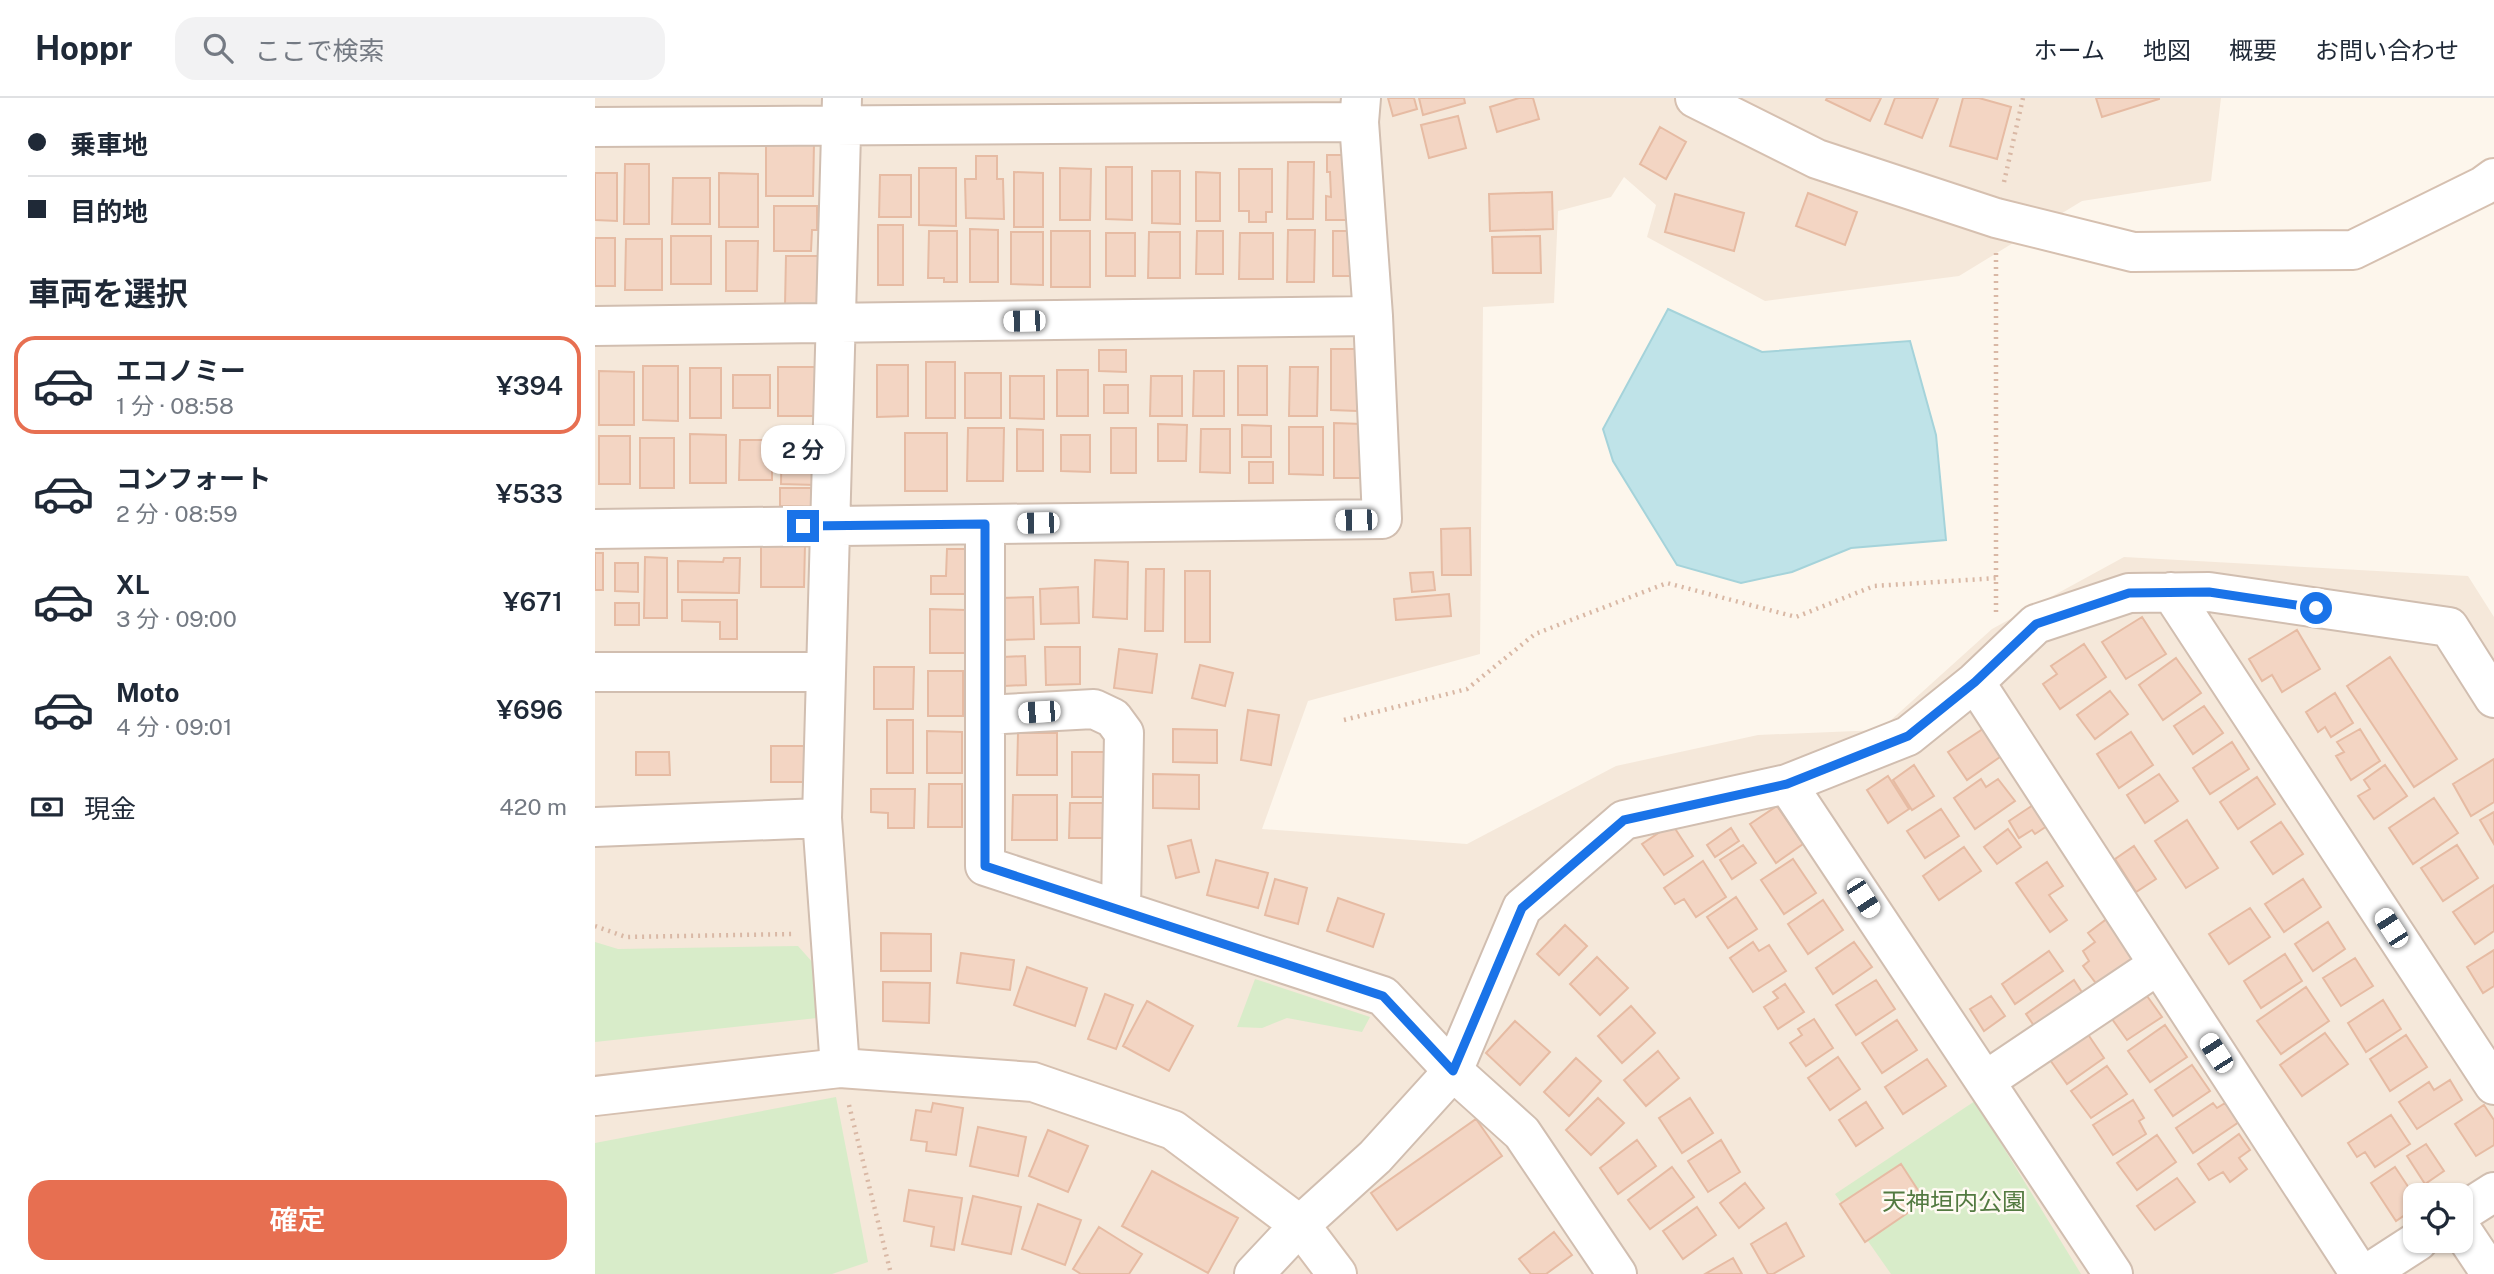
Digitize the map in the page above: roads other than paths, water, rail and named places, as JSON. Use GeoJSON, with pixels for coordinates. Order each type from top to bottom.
{"type":"FeatureCollection","features":[{"type":"Feature","properties":{"kind":"street"},"geometry":{"type":"LineString","coordinates":[[1695,98],[1817,159],[1996,218],[2133,252],[2353,250],[2483,186],[2494,178]]}},
{"type":"Feature","properties":{"kind":"street"},"geometry":{"type":"LineString","coordinates":[[595,127],[842,112],[1360,110],[1383,519],[595,530]]}},
{"type":"Feature","properties":{"kind":"street"},"geometry":{"type":"LineString","coordinates":[[840,1068],[822,818],[842,112]]}},
{"type":"Feature","properties":{"kind":"street"},"geometry":{"type":"LineString","coordinates":[[595,326],[1373,316]]}},
{"type":"Feature","properties":{"kind":"street"},"geometry":{"type":"LineString","coordinates":[[985,524],[985,866],[1383,996],[1453,1071],[1523,1133],[1617,1274]]}},
{"type":"Feature","properties":{"kind":"street"},"geometry":{"type":"LineString","coordinates":[[2171,592],[2494,1085]]}},
{"type":"Feature","properties":{"kind":"street"},"geometry":{"type":"LineString","coordinates":[[1254,1274],[1300,1225],[1375,1157],[1453,1071],[1522,908],[1624,820],[1787,784],[1908,736],[1985,673],[2036,624],[2129,593],[2209,592],[2449,627],[2494,698]]}},
{"type":"Feature","properties":{"kind":"street"},"geometry":{"type":"LineString","coordinates":[[595,672],[826,672]]}},
{"type":"Feature","properties":{"kind":"street"},"geometry":{"type":"LineString","coordinates":[[1985,673],[2158,965],[2360,1274]]}},
{"type":"Feature","properties":{"kind":"street"},"geometry":{"type":"LineString","coordinates":[[985,715],[1094,709],[1113,718],[1124,733],[1121,910]]}},
{"type":"Feature","properties":{"kind":"street"},"geometry":{"type":"LineString","coordinates":[[1787,784],[2113,1274]]}},
{"type":"Feature","properties":{"kind":"street"},"geometry":{"type":"LineString","coordinates":[[595,827],[822,818]]}},
{"type":"Feature","properties":{"kind":"street"},"geometry":{"type":"LineString","coordinates":[[1985,1081],[2158,965]]}},
{"type":"Feature","properties":{"kind":"street"},"geometry":{"type":"LineString","coordinates":[[595,1096],[840,1068],[1033,1082],[1173,1130],[1300,1225],[1337,1274]]}},
{"type":"Feature","properties":{"kind":"street"},"geometry":{"type":"LineString","coordinates":[[2473,1205],[2494,1192]]}},
{"type":"Feature","properties":{"kind":"street"},"geometry":{"type":"LineString","coordinates":[[2473,1247],[2491,1274]]}},
{"type":"Feature","properties":{"kind":"street"},"geometry":{"type":"LineString","coordinates":[[2367,1274],[2403,1251]]}},
{"type":"Feature","properties":{"kind":"water"},"geometry":{"type":"Polygon","coordinates":[[[1668,309],[1762,352],[1910,341],[1936,435],[1946,540],[1851,548],[1792,572],[1741,583],[1677,565],[1613,461],[1603,429],[1668,309]]]}},
{"type":"Feature","properties":{"kind":"park label","name":"天神垣内公園"},"geometry":{"type":"Point","coordinates":[1954,1202]}}]}
